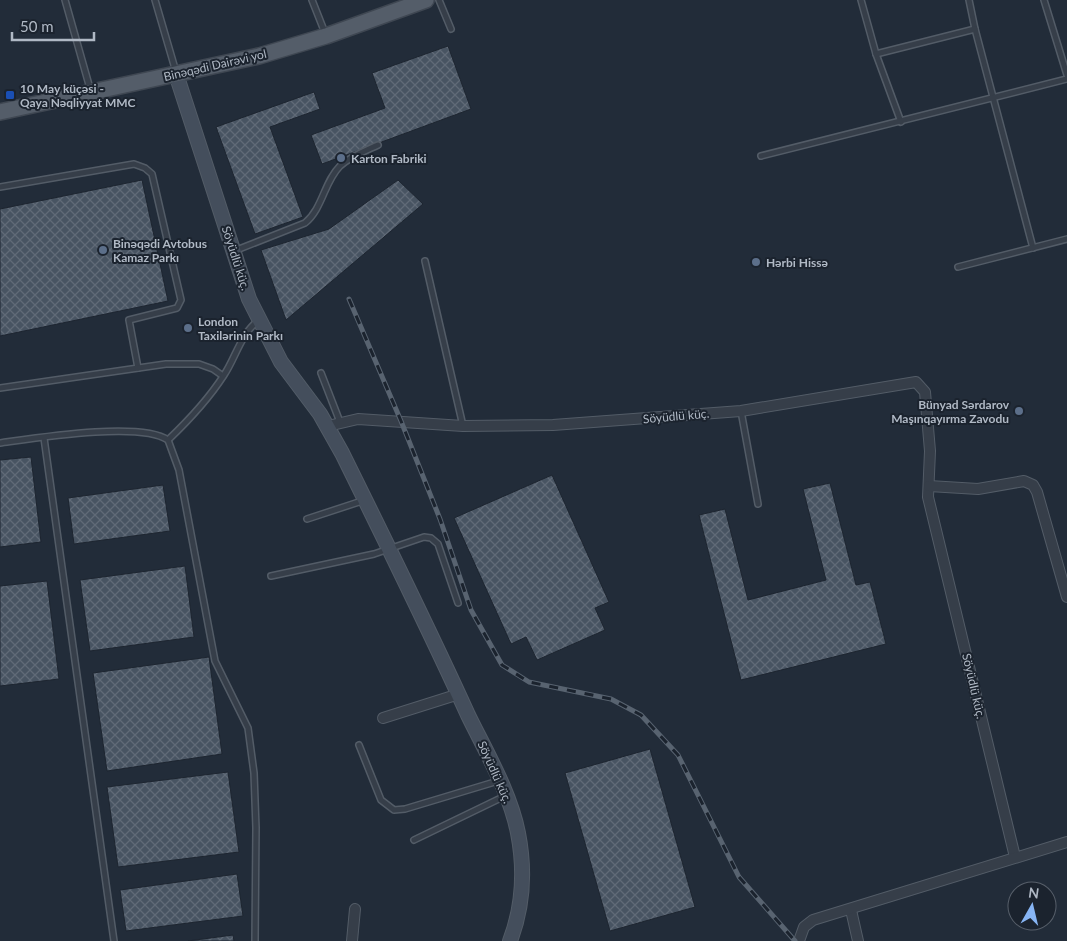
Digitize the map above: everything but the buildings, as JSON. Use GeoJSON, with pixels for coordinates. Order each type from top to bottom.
{"type":"FeatureCollection","features":[{"type":"Feature","properties":{"kind":"main road","name":"Binəqədi Dairəvi yol"},"geometry":{"type":"LineString","coordinates":[[0,112],[259,56],[326,36],[426,0]]}},
{"type":"Feature","properties":{"kind":"street","name":"Söyüdlü küç."},"geometry":{"type":"LineString","coordinates":[[176,74],[249,299],[289,374],[334,424],[365,500],[459,694],[505,796],[518,832],[522,859],[519,906],[510,941]]}},
{"type":"Feature","properties":{"kind":"street","name":"Söyüdlü küç."},"geometry":{"type":"LineString","coordinates":[[334,424],[381,420],[463,426],[553,426],[740,411],[916,382],[925,392],[930,451],[930,508],[1015,857]]}},
{"type":"Feature","properties":{"kind":"street"},"geometry":{"type":"LineString","coordinates":[[929,486],[978,489],[1024,481],[1033,485],[1040,501],[1067,597]]}},
{"type":"Feature","properties":{"kind":"street"},"geometry":{"type":"LineString","coordinates":[[383,718],[459,694]]}},
{"type":"Feature","properties":{"kind":"street"},"geometry":{"type":"LineString","coordinates":[[799,941],[804,927],[813,920],[851,910],[1067,842]]}},
{"type":"Feature","properties":{"kind":"street"},"geometry":{"type":"LineString","coordinates":[[352,941],[355,908]]}},
{"type":"Feature","properties":{"kind":"street"},"geometry":{"type":"LineString","coordinates":[[851,910],[858,941]]}},
{"type":"Feature","properties":{"kind":"lane"},"geometry":{"type":"LineString","coordinates":[[65,0],[91,92]]}},
{"type":"Feature","properties":{"kind":"lane"},"geometry":{"type":"LineString","coordinates":[[155,0],[176,74]]}},
{"type":"Feature","properties":{"kind":"lane"},"geometry":{"type":"LineString","coordinates":[[312,0],[326,36]]}},
{"type":"Feature","properties":{"kind":"lane"},"geometry":{"type":"LineString","coordinates":[[439,0],[451,29]]}},
{"type":"Feature","properties":{"kind":"lane"},"geometry":{"type":"LineString","coordinates":[[862,0],[876,54],[901,122]]}},
{"type":"Feature","properties":{"kind":"lane"},"geometry":{"type":"LineString","coordinates":[[969,0],[992,98],[1033,248]]}},
{"type":"Feature","properties":{"kind":"lane"},"geometry":{"type":"LineString","coordinates":[[761,156],[901,122],[1067,77],[1044,0]]}},
{"type":"Feature","properties":{"kind":"lane"},"geometry":{"type":"LineString","coordinates":[[876,54],[975,29]]}},
{"type":"Feature","properties":{"kind":"lane"},"geometry":{"type":"LineString","coordinates":[[234,252],[304,223],[313,216],[339,167],[351,158],[378,145]]}},
{"type":"Feature","properties":{"kind":"lane"},"geometry":{"type":"LineString","coordinates":[[0,187],[134,164],[146,168],[152,174],[181,300],[177,308],[129,320],[138,368]]}},
{"type":"Feature","properties":{"kind":"lane"},"geometry":{"type":"LineString","coordinates":[[958,267],[1067,239]]}},
{"type":"Feature","properties":{"kind":"lane"},"geometry":{"type":"LineString","coordinates":[[425,262],[463,426]]}},
{"type":"Feature","properties":{"kind":"lane"},"geometry":{"type":"LineString","coordinates":[[168,440],[199,409],[223,376],[248,329],[259,319]]}},
{"type":"Feature","properties":{"kind":"lane"},"geometry":{"type":"LineString","coordinates":[[0,388],[166,364],[198,364],[213,369],[223,376]]}},
{"type":"Feature","properties":{"kind":"lane"},"geometry":{"type":"LineString","coordinates":[[321,373],[334,424]]}},
{"type":"Feature","properties":{"kind":"lane"},"geometry":{"type":"LineString","coordinates":[[740,411],[758,504]]}},
{"type":"Feature","properties":{"kind":"lane"},"geometry":{"type":"LineString","coordinates":[[0,443],[125,430],[150,433],[168,440],[179,470],[215,661],[248,728],[254,773],[256,828],[255,941]]}},
{"type":"Feature","properties":{"kind":"lane"},"geometry":{"type":"LineString","coordinates":[[44,438],[114,941]]}},
{"type":"Feature","properties":{"kind":"lane"},"geometry":{"type":"LineString","coordinates":[[307,519],[365,500]]}},
{"type":"Feature","properties":{"kind":"lane"},"geometry":{"type":"LineString","coordinates":[[271,576],[389,549],[417,538],[431,538],[438,544],[458,603]]}},
{"type":"Feature","properties":{"kind":"lane"},"geometry":{"type":"LineString","coordinates":[[359,746],[382,800],[394,810],[405,809],[499,781]]}},
{"type":"Feature","properties":{"kind":"lane"},"geometry":{"type":"LineString","coordinates":[[414,840],[505,796]]}},
{"type":"Feature","properties":{"kind":"railway"},"geometry":{"type":"LineString","coordinates":[[349,299],[440,519],[471,610],[502,665],[529,682],[611,699],[641,715],[678,755],[739,877],[795,941]]}},
{"type":"Feature","properties":{"kind":"place","name":"10 May küçəsi - Qaya Nəqliyyat MMC"},"geometry":{"type":"Point","coordinates":[10,95]}},
{"type":"Feature","properties":{"kind":"place","name":"Karton Fabriki"},"geometry":{"type":"Point","coordinates":[341,158]}},
{"type":"Feature","properties":{"kind":"place","name":"Binəqədi Avtobus Kamaz Parkı"},"geometry":{"type":"Point","coordinates":[103,250]}},
{"type":"Feature","properties":{"kind":"place","name":"Hərbi Hissə"},"geometry":{"type":"Point","coordinates":[756,262]}},
{"type":"Feature","properties":{"kind":"place","name":"London Taxilərinin Parkı"},"geometry":{"type":"Point","coordinates":[188,328]}},
{"type":"Feature","properties":{"kind":"place","name":"Bünyad Sərdarov Maşınqayırma Zavodu"},"geometry":{"type":"Point","coordinates":[1019,411]}}]}
